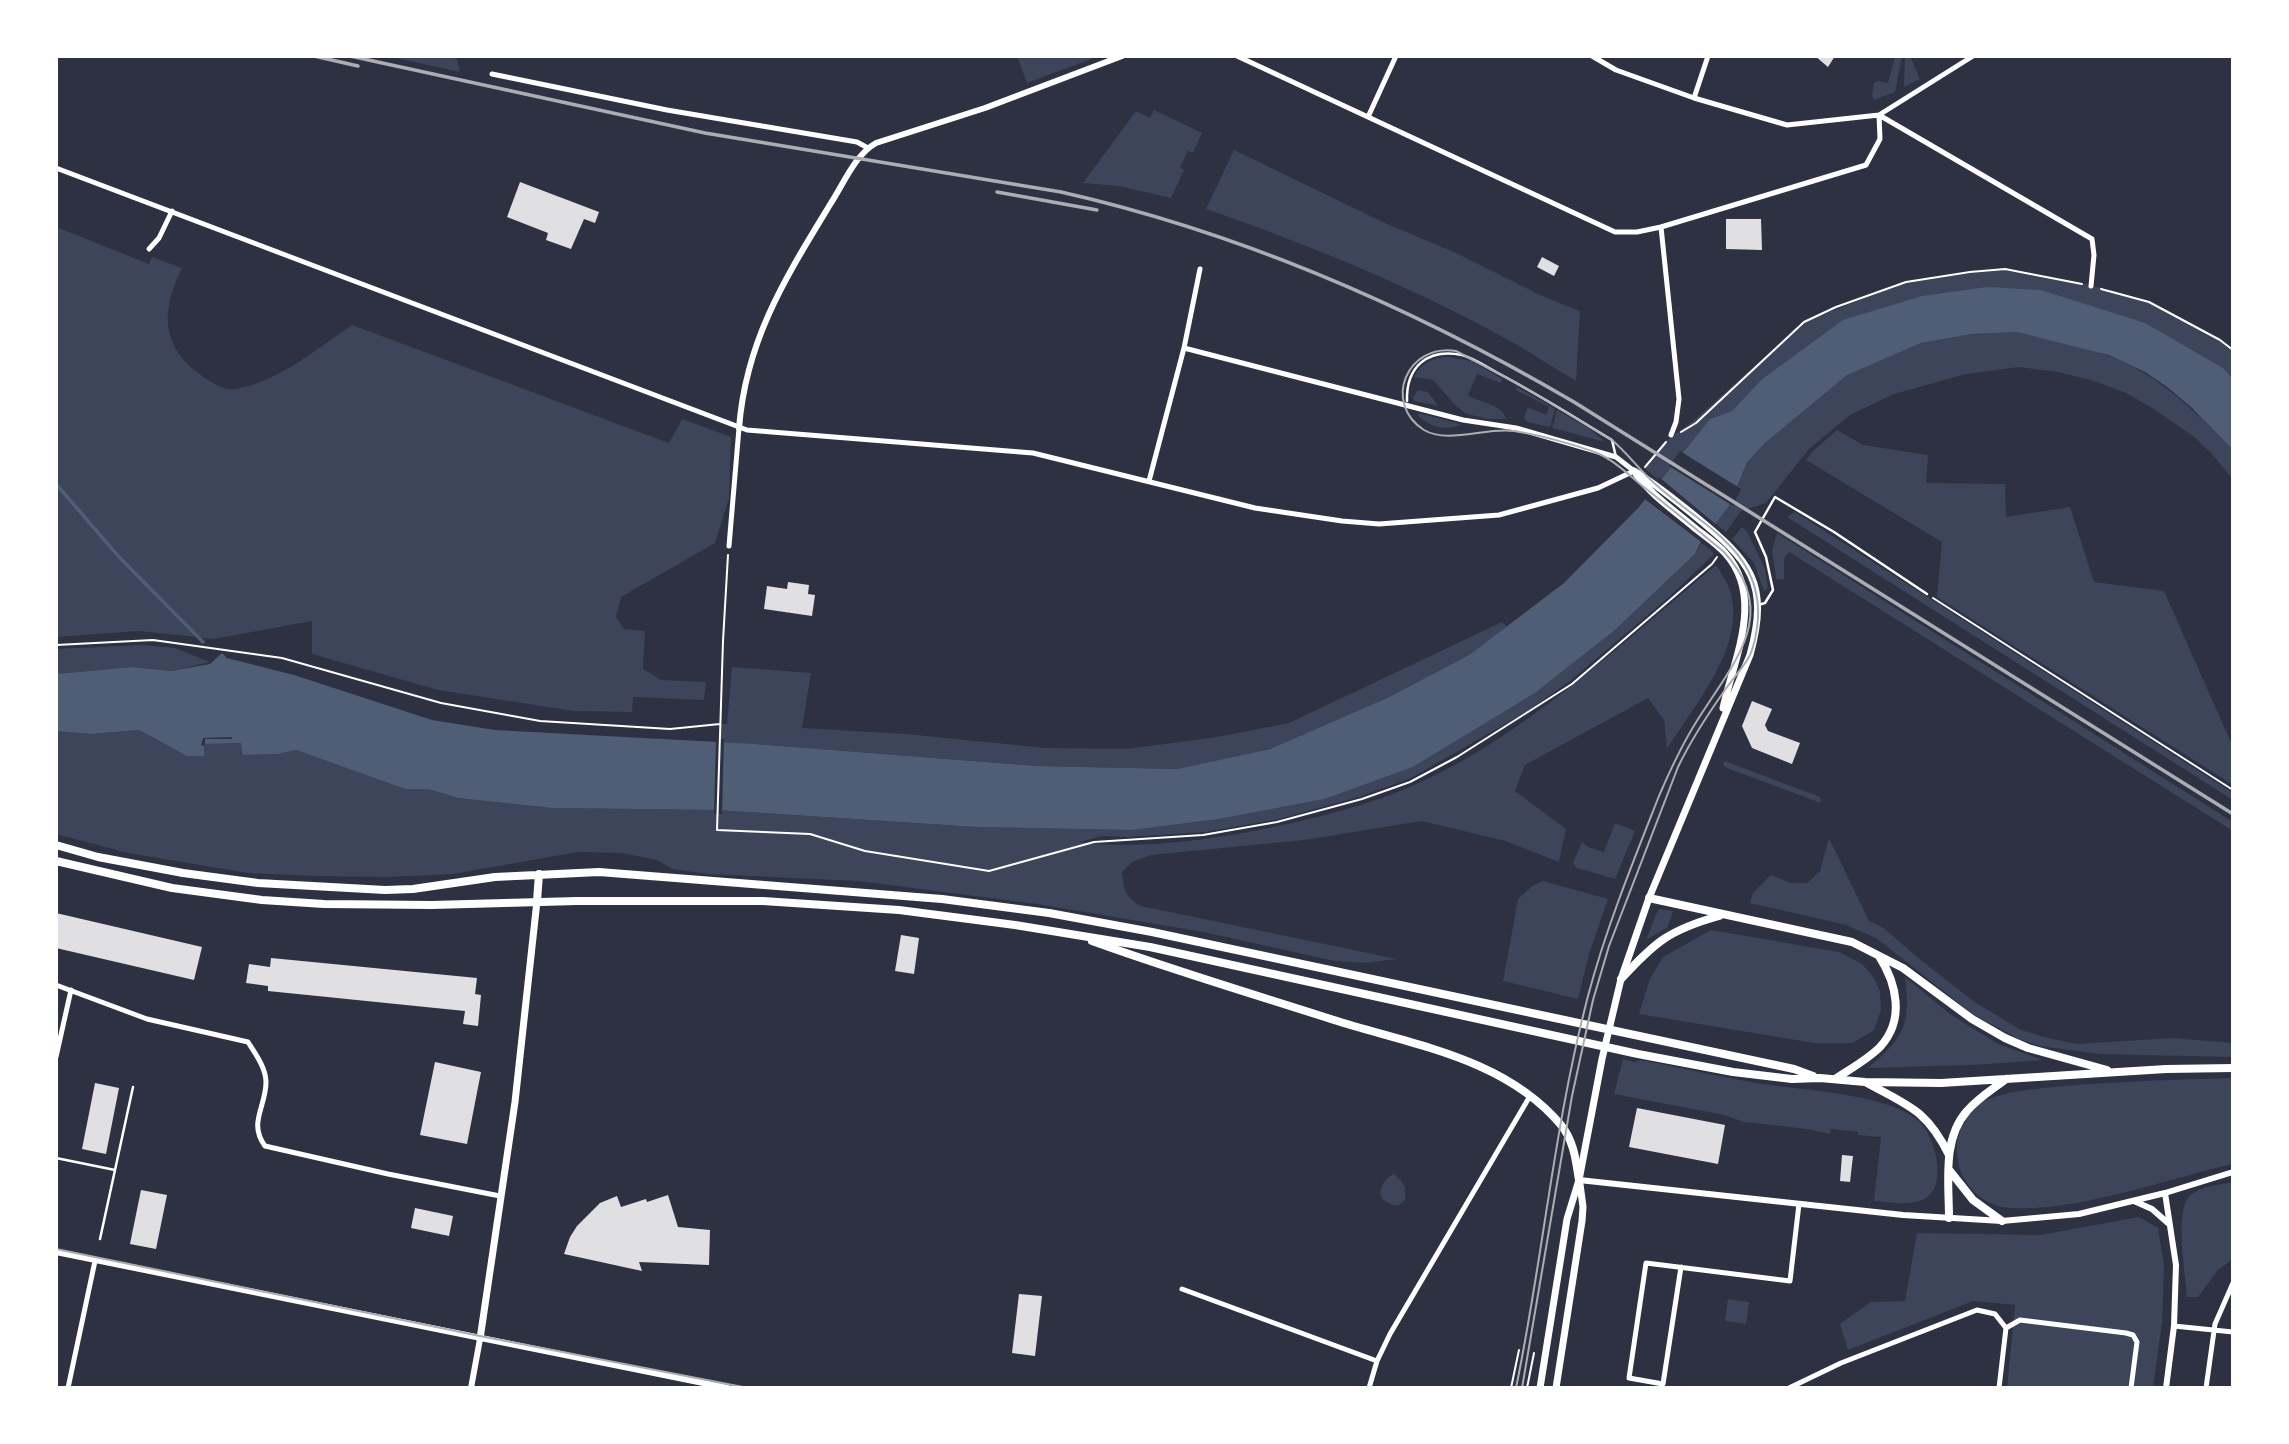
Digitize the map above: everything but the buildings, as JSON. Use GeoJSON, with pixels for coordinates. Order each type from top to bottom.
{"type":"FeatureCollection","features":[{"type":"Feature","properties":{"kind":"main road"},"geometry":{"type":"LineString","coordinates":[[1634,471],[1719,547],[1740,575],[1745,612],[1719,726]]}},
{"type":"Feature","properties":{"kind":"main road"},"geometry":{"type":"LineString","coordinates":[[1540,1388],[1567,1219],[1579,1180],[1601,1059],[1621,979],[1649,898],[1750,655],[1757,629],[1758,605],[1753,579],[1741,557],[1725,540],[1650,486]]}},
{"type":"Feature","properties":{"kind":"main road"},"geometry":{"type":"LineString","coordinates":[[56,845],[183,873],[258,883],[385,890],[414,889],[495,877],[600,872],[846,890],[1049,913],[1152,932],[1794,1069],[1819,1078]]}},
{"type":"Feature","properties":{"kind":"main road"},"geometry":{"type":"LineString","coordinates":[[56,862],[172,888],[262,900],[383,905],[537,901],[763,901],[899,910],[1150,947],[1638,1054],[1733,1072],[1792,1079],[1951,1083],[2113,1072],[2233,1068]]}},
{"type":"Feature","properties":{"kind":"main road"},"geometry":{"type":"LineString","coordinates":[[480,1339],[515,1102],[538,874]]}},
{"type":"Feature","properties":{"kind":"main road"},"geometry":{"type":"LineString","coordinates":[[1649,898],[1840,938],[1878,955],[1919,980],[1972,1019],[2005,1038],[2028,1048],[2113,1072]]}},
{"type":"Feature","properties":{"kind":"main road"},"geometry":{"type":"LineString","coordinates":[[1621,979],[1642,956],[1667,936],[1696,922],[1723,915]]}},
{"type":"Feature","properties":{"kind":"main road"},"geometry":{"type":"LineString","coordinates":[[1073,934],[1199,977],[1450,1054],[1507,1079],[1530,1096],[1566,1132],[1575,1154],[1583,1207],[1556,1388]]}},
{"type":"Feature","properties":{"kind":"main road"},"geometry":{"type":"LineString","coordinates":[[1835,1079],[1878,1049],[1893,1026],[1896,993],[1878,955]]}},
{"type":"Feature","properties":{"kind":"main road"},"geometry":{"type":"LineString","coordinates":[[1949,1218],[1949,1155],[1953,1136],[1962,1117],[1975,1102],[2006,1079]]}},
{"type":"Feature","properties":{"kind":"main road"},"geometry":{"type":"LineString","coordinates":[[1865,1082],[1920,1113],[1934,1128],[1949,1155]]}},
{"type":"Feature","properties":{"kind":"main road"},"geometry":{"type":"LineString","coordinates":[[1950,1171],[1973,1200],[2001,1221]]}},
{"type":"Feature","properties":{"kind":"street"},"geometry":{"type":"LineString","coordinates":[[729,547],[742,393],[756,343],[784,280],[868,148],[985,108],[1122,56]]}},
{"type":"Feature","properties":{"kind":"street"},"geometry":{"type":"LineString","coordinates":[[1237,56],[1615,232],[1637,232],[1661,227],[1866,165],[1880,139],[1879,114]]}},
{"type":"Feature","properties":{"kind":"street"},"geometry":{"type":"LineString","coordinates":[[1368,117],[1396,56]]}},
{"type":"Feature","properties":{"kind":"street"},"geometry":{"type":"LineString","coordinates":[[1592,56],[1616,70],[1694,98],[1787,125],[1879,114],[1973,56]]}},
{"type":"Feature","properties":{"kind":"street"},"geometry":{"type":"LineString","coordinates":[[1694,98],[1708,56]]}},
{"type":"Feature","properties":{"kind":"street"},"geometry":{"type":"LineString","coordinates":[[492,74],[667,110],[857,142],[868,148]]}},
{"type":"Feature","properties":{"kind":"street"},"geometry":{"type":"LineString","coordinates":[[1879,114],[2092,240],[2094,255],[2091,286]]}},
{"type":"Feature","properties":{"kind":"street"},"geometry":{"type":"LineString","coordinates":[[56,168],[739,428],[772,433],[1033,453],[1264,510],[1355,523],[1391,524],[1499,515],[1598,488],[1634,471],[1616,457],[1526,431],[1463,419],[1184,348]]}},
{"type":"Feature","properties":{"kind":"street"},"geometry":{"type":"LineString","coordinates":[[149,250],[159,238],[172,211]]}},
{"type":"Feature","properties":{"kind":"street"},"geometry":{"type":"LineString","coordinates":[[1661,227],[1679,399],[1671,435]]}},
{"type":"Feature","properties":{"kind":"street"},"geometry":{"type":"LineString","coordinates":[[1149,481],[1184,348],[1200,269]]}},
{"type":"Feature","properties":{"kind":"street"},"geometry":{"type":"LineString","coordinates":[[56,985],[147,1019],[248,1042],[259,1060],[266,1081],[257,1128],[259,1138],[265,1146],[500,1196]]}},
{"type":"Feature","properties":{"kind":"street"},"geometry":{"type":"LineString","coordinates":[[56,1057],[71,990]]}},
{"type":"Feature","properties":{"kind":"street"},"geometry":{"type":"LineString","coordinates":[[1369,1388],[1377,1360],[1400,1315],[1530,1096]]}},
{"type":"Feature","properties":{"kind":"street"},"geometry":{"type":"LineString","coordinates":[[1579,1180],[1800,1204],[2001,1221],[2079,1214],[2165,1193],[2233,1172]]}},
{"type":"Feature","properties":{"kind":"street"},"geometry":{"type":"LineString","coordinates":[[2165,1193],[2176,1265],[2174,1326],[2166,1388]]}},
{"type":"Feature","properties":{"kind":"street"},"geometry":{"type":"LineString","coordinates":[[2133,1200],[2152,1209],[2169,1224]]}},
{"type":"Feature","properties":{"kind":"street"},"geometry":{"type":"LineString","coordinates":[[1681,1267],[1663,1384],[1629,1378],[1646,1263],[1681,1267],[1790,1281],[1800,1204]]}},
{"type":"Feature","properties":{"kind":"street"},"geometry":{"type":"LineString","coordinates":[[56,1252],[728,1388]]}},
{"type":"Feature","properties":{"kind":"street"},"geometry":{"type":"LineString","coordinates":[[68,1388],[95,1261]]}},
{"type":"Feature","properties":{"kind":"street"},"geometry":{"type":"LineString","coordinates":[[2206,1388],[2219,1310],[2232,1283]]}},
{"type":"Feature","properties":{"kind":"street"},"geometry":{"type":"LineString","coordinates":[[1182,1289],[1377,1360]]}},
{"type":"Feature","properties":{"kind":"street"},"geometry":{"type":"LineString","coordinates":[[1789,1388],[1841,1363],[1977,1310],[1995,1314],[2006,1328],[1999,1388]]}},
{"type":"Feature","properties":{"kind":"street"},"geometry":{"type":"LineString","coordinates":[[2006,1328],[2020,1320],[2133,1335],[2137,1342],[2131,1388]]}},
{"type":"Feature","properties":{"kind":"street"},"geometry":{"type":"LineString","coordinates":[[2174,1326],[2233,1332]]}},
{"type":"Feature","properties":{"kind":"street"},"geometry":{"type":"LineString","coordinates":[[471,1388],[480,1339]]}},
{"type":"Feature","properties":{"kind":"lane"},"geometry":{"type":"LineString","coordinates":[[1407,401],[1409,381],[1414,369],[1426,359],[1448,353],[1465,356],[1522,386],[1612,440],[1616,457]]}},
{"type":"Feature","properties":{"kind":"lane"},"geometry":{"type":"LineString","coordinates":[[1758,605],[1765,603],[1773,590],[1766,557],[1755,532],[1775,497],[1927,594]]}},
{"type":"Feature","properties":{"kind":"lane"},"geometry":{"type":"LineString","coordinates":[[100,1240],[133,1087]]}},
{"type":"Feature","properties":{"kind":"lane"},"geometry":{"type":"LineString","coordinates":[[56,1158],[115,1170]]}},
{"type":"Feature","properties":{"kind":"path"},"geometry":{"type":"LineString","coordinates":[[1644,468],[1671,435],[1696,423],[1804,322],[1836,307],[1906,282],[2005,269],[2091,286],[2148,302],[2220,340],[2233,350]]}},
{"type":"Feature","properties":{"kind":"path"},"geometry":{"type":"LineString","coordinates":[[729,547],[723,641],[718,830],[810,834],[865,852],[989,872],[1094,842],[1203,835],[1277,822],[1362,799],[1410,782],[1457,757],[1572,684],[1712,564]]}},
{"type":"Feature","properties":{"kind":"path"},"geometry":{"type":"LineString","coordinates":[[1927,594],[2233,790]]}},
{"type":"Feature","properties":{"kind":"path"},"geometry":{"type":"LineString","coordinates":[[56,645],[153,640],[282,658],[441,702],[540,721],[670,729],[720,726]]}},
{"type":"Feature","properties":{"kind":"path"},"geometry":{"type":"LineString","coordinates":[[1511,1388],[1519,1350]]}},
{"type":"Feature","properties":{"kind":"path"},"geometry":{"type":"LineString","coordinates":[[1527,1388],[1534,1353]]}},
{"type":"Feature","properties":{"kind":"shaded area"},"geometry":{"type":"Polygon","coordinates":[[[387,56],[443,56],[457,59],[460,72],[387,56]]]}},
{"type":"Feature","properties":{"kind":"shaded area"},"geometry":{"type":"Polygon","coordinates":[[[1017,56],[1092,56],[1091,59],[1027,83],[1017,56]]]}},
{"type":"Feature","properties":{"kind":"shaded area"},"geometry":{"type":"Polygon","coordinates":[[[1895,56],[1902,56],[1895,92],[1874,100],[1874,83],[1888,83],[1895,56]]]}},
{"type":"Feature","properties":{"kind":"shaded area"},"geometry":{"type":"Polygon","coordinates":[[[1905,56],[1910,56],[1920,79],[1904,87],[1905,56]]]}},
{"type":"Feature","properties":{"kind":"shaded area"},"geometry":{"type":"Polygon","coordinates":[[[1154,110],[1202,133],[1193,153],[1188,151],[1180,167],[1184,170],[1171,198],[1119,186],[1083,183],[1136,111],[1150,118],[1154,110]]]}},
{"type":"Feature","properties":{"kind":"shaded area"},"geometry":{"type":"Polygon","coordinates":[[[1234,150],[1387,224],[1580,311],[1576,381],[1475,322],[1400,286],[1284,237],[1206,209],[1234,150]]]}},
{"type":"Feature","properties":{"kind":"shaded area"},"geometry":{"type":"Polygon","coordinates":[[[56,227],[149,264],[152,257],[182,268],[170,299],[168,313],[172,340],[188,365],[223,387],[236,389],[252,385],[283,372],[352,325],[669,443],[682,419],[731,437],[729,498],[715,543],[621,597],[616,617],[624,629],[645,631],[643,669],[661,680],[706,682],[704,700],[633,697],[632,712],[574,711],[438,690],[312,654],[312,621],[214,639],[139,631],[56,637],[56,227]]]}},
{"type":"Feature","properties":{"kind":"shaded area"},"geometry":{"type":"Polygon","coordinates":[[[2005,269],[2114,291],[2169,311],[2233,350],[2233,379],[2223,368],[2041,290],[1761,380],[1732,411],[1710,419],[1660,481],[1644,468],[1666,441],[1693,421],[1804,322],[1906,282],[2005,269]]]}},
{"type":"Feature","properties":{"kind":"shaded area"},"geometry":{"type":"Polygon","coordinates":[[[1987,287],[2041,290],[2145,323],[2223,368],[2233,379],[2233,450],[2191,407],[2167,387],[2145,372],[2109,355],[2017,332],[1972,334],[1921,343],[1847,375],[1765,443],[1747,463],[1729,506],[1695,554],[1615,630],[1535,693],[1413,767],[1325,799],[1219,819],[1132,830],[976,827],[717,810],[551,808],[458,798],[428,789],[405,789],[296,750],[278,754],[242,755],[241,743],[205,744],[205,739],[232,737],[203,738],[201,745],[204,746],[204,756],[187,756],[139,730],[91,734],[56,731],[56,674],[132,667],[171,671],[210,664],[222,653],[227,658],[294,675],[432,720],[495,730],[755,744],[1037,766],[1177,769],[1270,749],[1387,698],[1469,655],[1564,583],[1639,507],[1710,419],[1732,411],[1761,380],[1843,320],[1922,296],[1987,287]]]}},
{"type":"Feature","properties":{"kind":"shaded area"},"geometry":{"type":"Polygon","coordinates":[[[2017,332],[2099,352],[2145,374],[2191,409],[2233,450],[2233,479],[2193,436],[2126,393],[2058,372],[2019,367],[1966,374],[1894,394],[1850,415],[1809,449],[1766,503],[1741,511],[1726,532],[1715,524],[1729,506],[1747,464],[1765,443],[1846,375],[1921,343],[1972,334],[2017,332]]]}},
{"type":"Feature","properties":{"kind":"shaded area"},"geometry":{"type":"Polygon","coordinates":[[[1449,357],[1471,361],[1502,379],[1501,383],[1477,374],[1468,396],[1501,410],[1506,419],[1489,419],[1466,414],[1433,380],[1414,377],[1428,362],[1449,357]]]}},
{"type":"Feature","properties":{"kind":"shaded area"},"geometry":{"type":"Polygon","coordinates":[[[1517,387],[1555,409],[1550,427],[1527,422],[1524,418],[1528,407],[1546,415],[1549,407],[1516,390],[1517,387]]]}},
{"type":"Feature","properties":{"kind":"shaded area"},"geometry":{"type":"Polygon","coordinates":[[[1418,390],[1428,392],[1438,406],[1414,401],[1413,397],[1418,390]]]}},
{"type":"Feature","properties":{"kind":"shaded area"},"geometry":{"type":"Polygon","coordinates":[[[1557,410],[1590,429],[1605,442],[1552,428],[1557,410]]]}},
{"type":"Feature","properties":{"kind":"shaded area"},"geometry":{"type":"Polygon","coordinates":[[[1419,413],[1460,425],[1438,427],[1423,420],[1418,416],[1419,413]]]}},
{"type":"Feature","properties":{"kind":"shaded area"},"geometry":{"type":"Polygon","coordinates":[[[1837,430],[1863,445],[1928,455],[1926,483],[2005,484],[2006,517],[2070,507],[2094,582],[2164,591],[2233,747],[2233,785],[1937,597],[1942,542],[1806,460],[1837,430]]]}},
{"type":"Feature","properties":{"kind":"shaded area"},"geometry":{"type":"Polygon","coordinates":[[[1795,512],[2233,793],[2233,800],[1787,517],[1795,512]]]}},
{"type":"Feature","properties":{"kind":"shaded area"},"geometry":{"type":"Polygon","coordinates":[[[1742,527],[1747,531],[1765,569],[1768,588],[1764,591],[1754,563],[1732,539],[1742,527]]]}},
{"type":"Feature","properties":{"kind":"shaded area"},"geometry":{"type":"Polygon","coordinates":[[[1777,533],[2233,822],[2233,831],[1789,552],[1784,559],[1784,579],[1776,579],[1772,550],[1777,533]]]}},
{"type":"Feature","properties":{"kind":"shaded area"},"geometry":{"type":"Polygon","coordinates":[[[1701,543],[1714,554],[1669,597],[1570,681],[1526,712],[1411,778],[1362,796],[1279,819],[1205,832],[1102,836],[1080,842],[1162,844],[1243,833],[1329,814],[1412,786],[1454,766],[1533,715],[1716,565],[1728,585],[1732,599],[1730,638],[1713,678],[1667,749],[1664,720],[1648,698],[1525,765],[1515,791],[1566,829],[1559,862],[1505,841],[1422,821],[1304,840],[1151,855],[1132,862],[1122,872],[1126,892],[1141,906],[1397,959],[1364,963],[1335,961],[1203,932],[1037,904],[858,881],[708,874],[672,869],[657,860],[622,853],[578,852],[453,874],[316,876],[248,873],[128,853],[56,834],[56,731],[91,734],[139,730],[187,756],[204,756],[204,744],[241,743],[241,755],[278,754],[296,750],[405,789],[428,789],[458,798],[551,808],[717,810],[976,827],[1132,830],[1219,819],[1325,799],[1413,767],[1535,693],[1615,630],[1695,554],[1701,543]]]}},
{"type":"Feature","properties":{"kind":"shaded area"},"geometry":{"type":"Polygon","coordinates":[[[1502,622],[1507,626],[1469,655],[1387,698],[1270,749],[1177,769],[1037,766],[755,744],[720,744],[720,724],[727,724],[732,667],[811,673],[802,728],[906,734],[1046,748],[1127,749],[1217,737],[1289,723],[1502,622]]]}},
{"type":"Feature","properties":{"kind":"shaded area"},"geometry":{"type":"Polygon","coordinates":[[[142,645],[175,648],[210,662],[171,671],[132,667],[56,674],[56,649],[142,645]]]}},
{"type":"Feature","properties":{"kind":"shaded area"},"geometry":{"type":"Polygon","coordinates":[[[1725,761],[1820,797],[1821,803],[1727,768],[1723,765],[1725,761]]]}},
{"type":"Feature","properties":{"kind":"shaded area"},"geometry":{"type":"Polygon","coordinates":[[[1615,823],[1635,831],[1615,879],[1577,868],[1573,863],[1582,842],[1604,852],[1615,823]]]}},
{"type":"Feature","properties":{"kind":"shaded area"},"geometry":{"type":"Polygon","coordinates":[[[1829,838],[1869,921],[1884,928],[1973,1001],[2021,1030],[2078,1044],[2172,1038],[2233,1043],[2233,1057],[2099,1054],[2040,1046],[2019,1039],[1974,1015],[1876,938],[1846,925],[1750,903],[1753,893],[1771,875],[1791,883],[1807,883],[1820,871],[1829,838]]]}},
{"type":"Feature","properties":{"kind":"shaded area"},"geometry":{"type":"Polygon","coordinates":[[[1543,881],[1608,899],[1589,954],[1578,999],[1503,981],[1518,899],[1532,886],[1543,881]]]}},
{"type":"Feature","properties":{"kind":"shaded area"},"geometry":{"type":"Polygon","coordinates":[[[1658,910],[1673,911],[1668,927],[1646,940],[1658,910]]]}},
{"type":"Feature","properties":{"kind":"shaded area"},"geometry":{"type":"Polygon","coordinates":[[[1711,930],[1839,952],[1862,964],[1875,979],[1880,992],[1881,1010],[1874,1030],[1853,1043],[1814,1043],[1639,1014],[1650,979],[1663,957],[1711,930]]]}},
{"type":"Feature","properties":{"kind":"shaded area"},"geometry":{"type":"Polygon","coordinates":[[[1905,977],[1950,1014],[1998,1044],[2043,1060],[1868,1068],[1890,1048],[1902,1029],[1907,1008],[1905,977]]]}},
{"type":"Feature","properties":{"kind":"shaded area"},"geometry":{"type":"Polygon","coordinates":[[[1623,1059],[1635,1062],[1641,1060],[1762,1084],[1844,1094],[1904,1111],[1918,1120],[1930,1137],[1937,1162],[1936,1185],[1931,1194],[1917,1202],[1874,1201],[1881,1137],[1831,1129],[1830,1134],[1744,1122],[1724,1115],[1614,1094],[1623,1059]]]}},
{"type":"Feature","properties":{"kind":"shaded area"},"geometry":{"type":"Polygon","coordinates":[[[2233,1078],[2233,1164],[2093,1200],[2036,1208],[2010,1208],[1995,1205],[1982,1198],[1964,1178],[1959,1165],[1957,1151],[1964,1122],[1979,1104],[1998,1096],[2090,1084],[2233,1078]]]}},
{"type":"Feature","properties":{"kind":"shaded area"},"geometry":{"type":"Polygon","coordinates":[[[1394,1174],[1406,1192],[1405,1200],[1398,1206],[1386,1202],[1381,1195],[1384,1183],[1394,1174]]]}},
{"type":"Feature","properties":{"kind":"shaded area"},"geometry":{"type":"Polygon","coordinates":[[[2233,1182],[2233,1259],[2218,1270],[2198,1297],[2187,1297],[2182,1227],[2186,1202],[2200,1190],[2233,1182]]]}},
{"type":"Feature","properties":{"kind":"shaded area"},"geometry":{"type":"Polygon","coordinates":[[[2139,1217],[2158,1228],[2164,1266],[2162,1323],[2153,1388],[2007,1388],[2015,1305],[1973,1301],[1848,1350],[1840,1324],[1871,1302],[1905,1301],[1917,1233],[2040,1235],[2139,1217]]]}},
{"type":"Feature","properties":{"kind":"shaded area"},"geometry":{"type":"Polygon","coordinates":[[[1728,1299],[1749,1302],[1746,1324],[1725,1321],[1728,1299]]]}},
{"type":"Feature","properties":{"kind":"pier"},"geometry":{"type":"Polygon","coordinates":[[[1680,451],[1741,489],[1733,506],[1669,466],[1680,451]]]}},
{"type":"Feature","properties":{"kind":"pier"},"geometry":{"type":"Polygon","coordinates":[[[1659,477],[1718,526],[1704,544],[1642,497],[1659,477]]]}},
{"type":"Feature","properties":{"kind":"pier"},"geometry":{"type":"Polygon","coordinates":[[[716,739],[724,739],[722,814],[714,814],[716,739]]]}},
{"type":"Feature","properties":{"kind":"waterway"},"geometry":{"type":"LineString","coordinates":[[56,484],[120,558],[203,642]]}},
{"type":"Feature","properties":{"kind":"tram line"},"geometry":{"type":"LineString","coordinates":[[1516,1388],[1566,1093],[1595,971],[1620,895],[1678,755],[1738,656],[1750,616],[1749,595],[1740,573],[1723,551],[1603,456],[1556,440],[1514,431],[1444,436],[1424,430],[1411,419],[1404,405],[1403,391],[1406,377],[1413,365],[1424,356],[1439,351],[1456,351],[1522,386],[1612,440],[1653,482],[1707,525],[1738,555],[1749,573],[1756,594],[1758,619],[1752,651],[1700,727],[1678,767],[1609,946],[1593,1000],[1572,1096],[1522,1388]]}},
{"type":"Feature","properties":{"kind":"tram line"},"geometry":{"type":"LineString","coordinates":[[56,1249],[748,1388]]}},
{"type":"Feature","properties":{"kind":"railway"},"geometry":{"type":"LineString","coordinates":[[314,56],[358,66]]}},
{"type":"Feature","properties":{"kind":"railway"},"geometry":{"type":"LineString","coordinates":[[350,56],[705,133],[1061,192],[1195,229],[1326,278],[1390,305],[1574,402],[2233,814]]}},
{"type":"Feature","properties":{"kind":"railway"},"geometry":{"type":"LineString","coordinates":[[997,192],[1097,210]]}}]}
